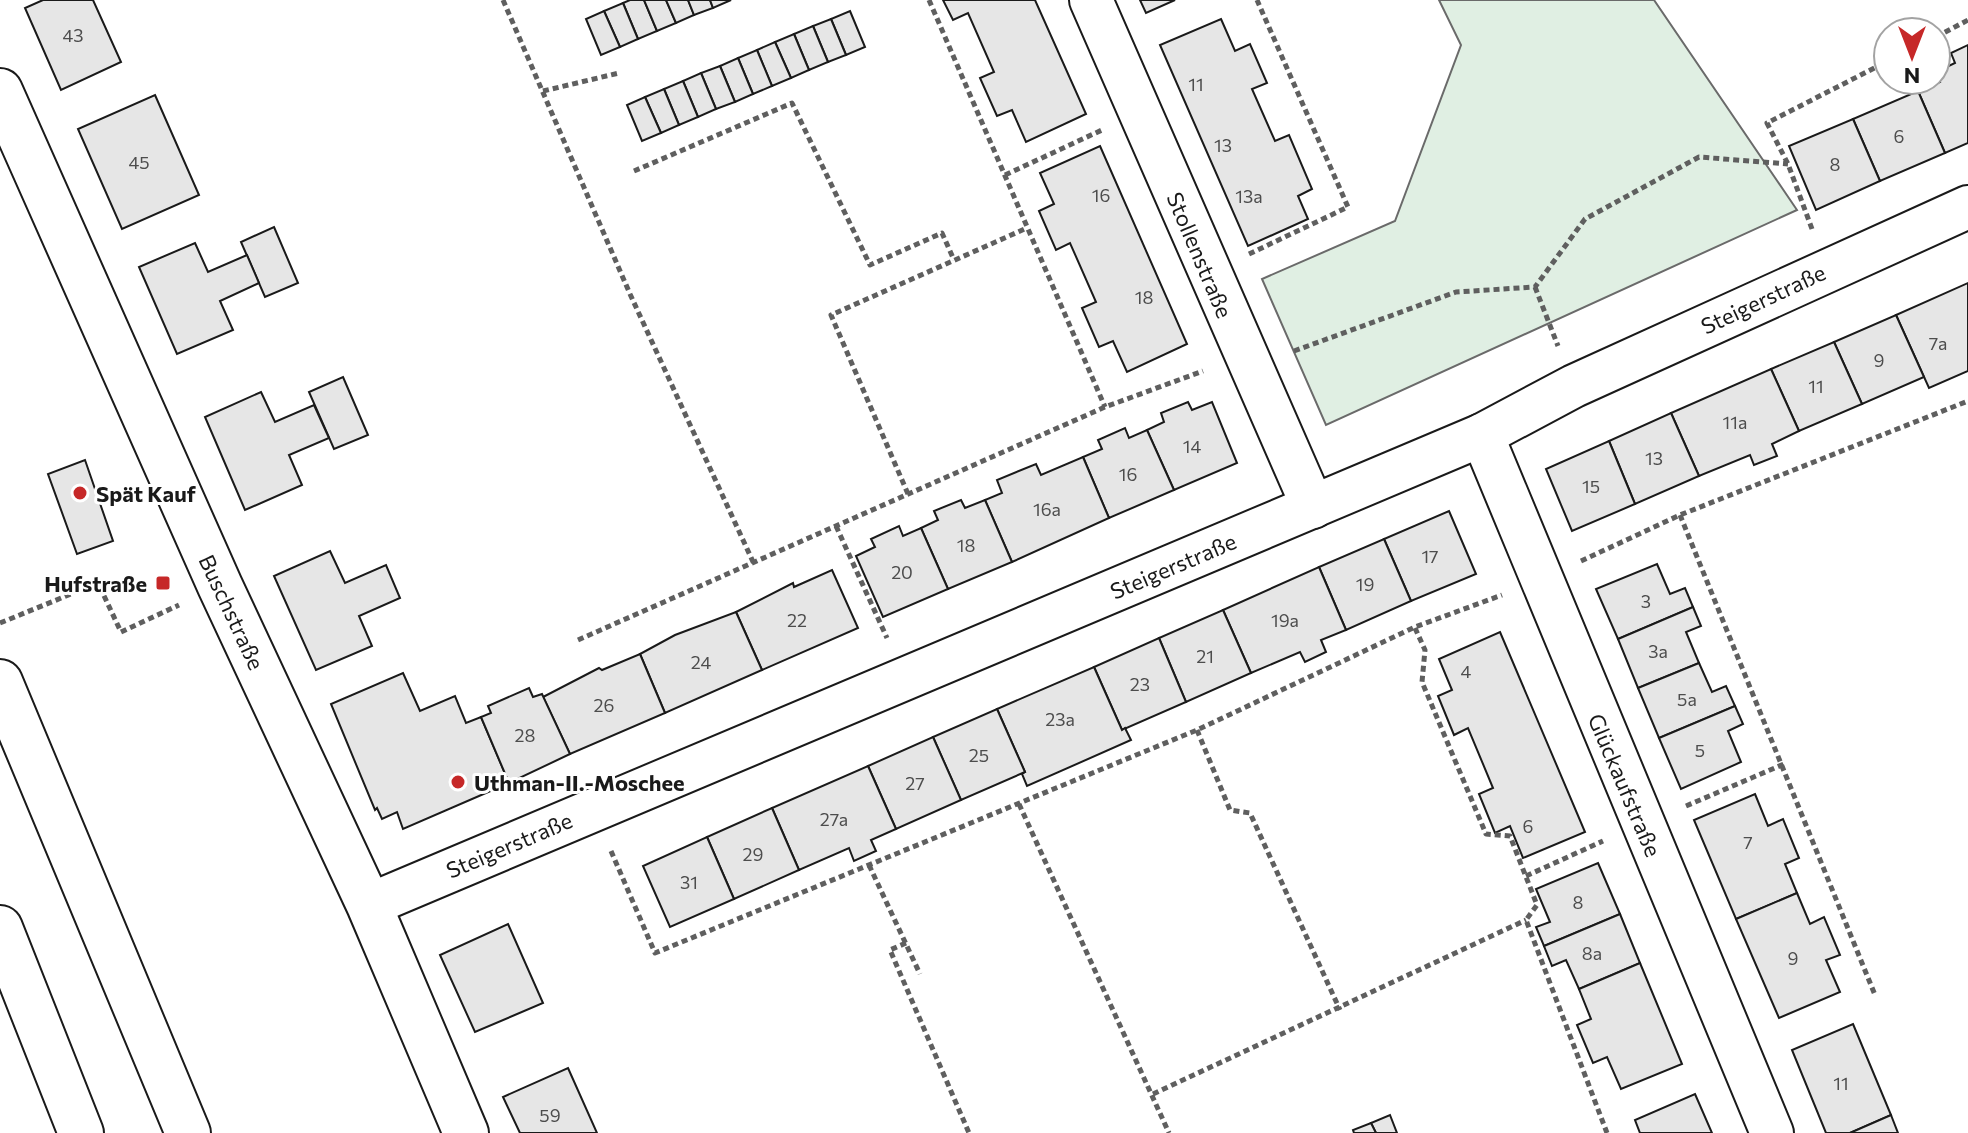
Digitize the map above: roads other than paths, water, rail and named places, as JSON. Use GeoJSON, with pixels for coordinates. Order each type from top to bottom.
{"type":"FeatureCollection","features":[{"type":"Feature","properties":{"kind":"main road","name":"Buschstraße"},"geometry":{"type":"LineString","coordinates":[[0,91],[220,586],[369,905],[466,1133]]}},
{"type":"Feature","properties":{"kind":"main road"},"geometry":{"type":"LineString","coordinates":[[0,682],[188,1133]]}},
{"type":"Feature","properties":{"kind":"main road"},"geometry":{"type":"LineString","coordinates":[[0,928],[81,1133]]}},
{"type":"Feature","properties":{"kind":"street","name":"Stollenstraße"},"geometry":{"type":"LineString","coordinates":[[1091,0],[1249,367],[1313,507]]}},
{"type":"Feature","properties":{"kind":"street","name":"Steigerstraße"},"geometry":{"type":"LineString","coordinates":[[369,905],[1482,435],[1574,386],[1968,207]]}},
{"type":"Feature","properties":{"kind":"street","name":"Glückaufstraße"},"geometry":{"type":"LineString","coordinates":[[1482,435],[1539,581],[1772,1133]]}},
{"type":"Feature","properties":{"kind":"place","name":"Spät Kauf"},"geometry":{"type":"Point","coordinates":[80,493]}},
{"type":"Feature","properties":{"kind":"place","name":"Hufstraße"},"geometry":{"type":"Point","coordinates":[163,583]}},
{"type":"Feature","properties":{"kind":"place","name":"Uthman-II.-Moschee"},"geometry":{"type":"Point","coordinates":[458,782]}}]}
